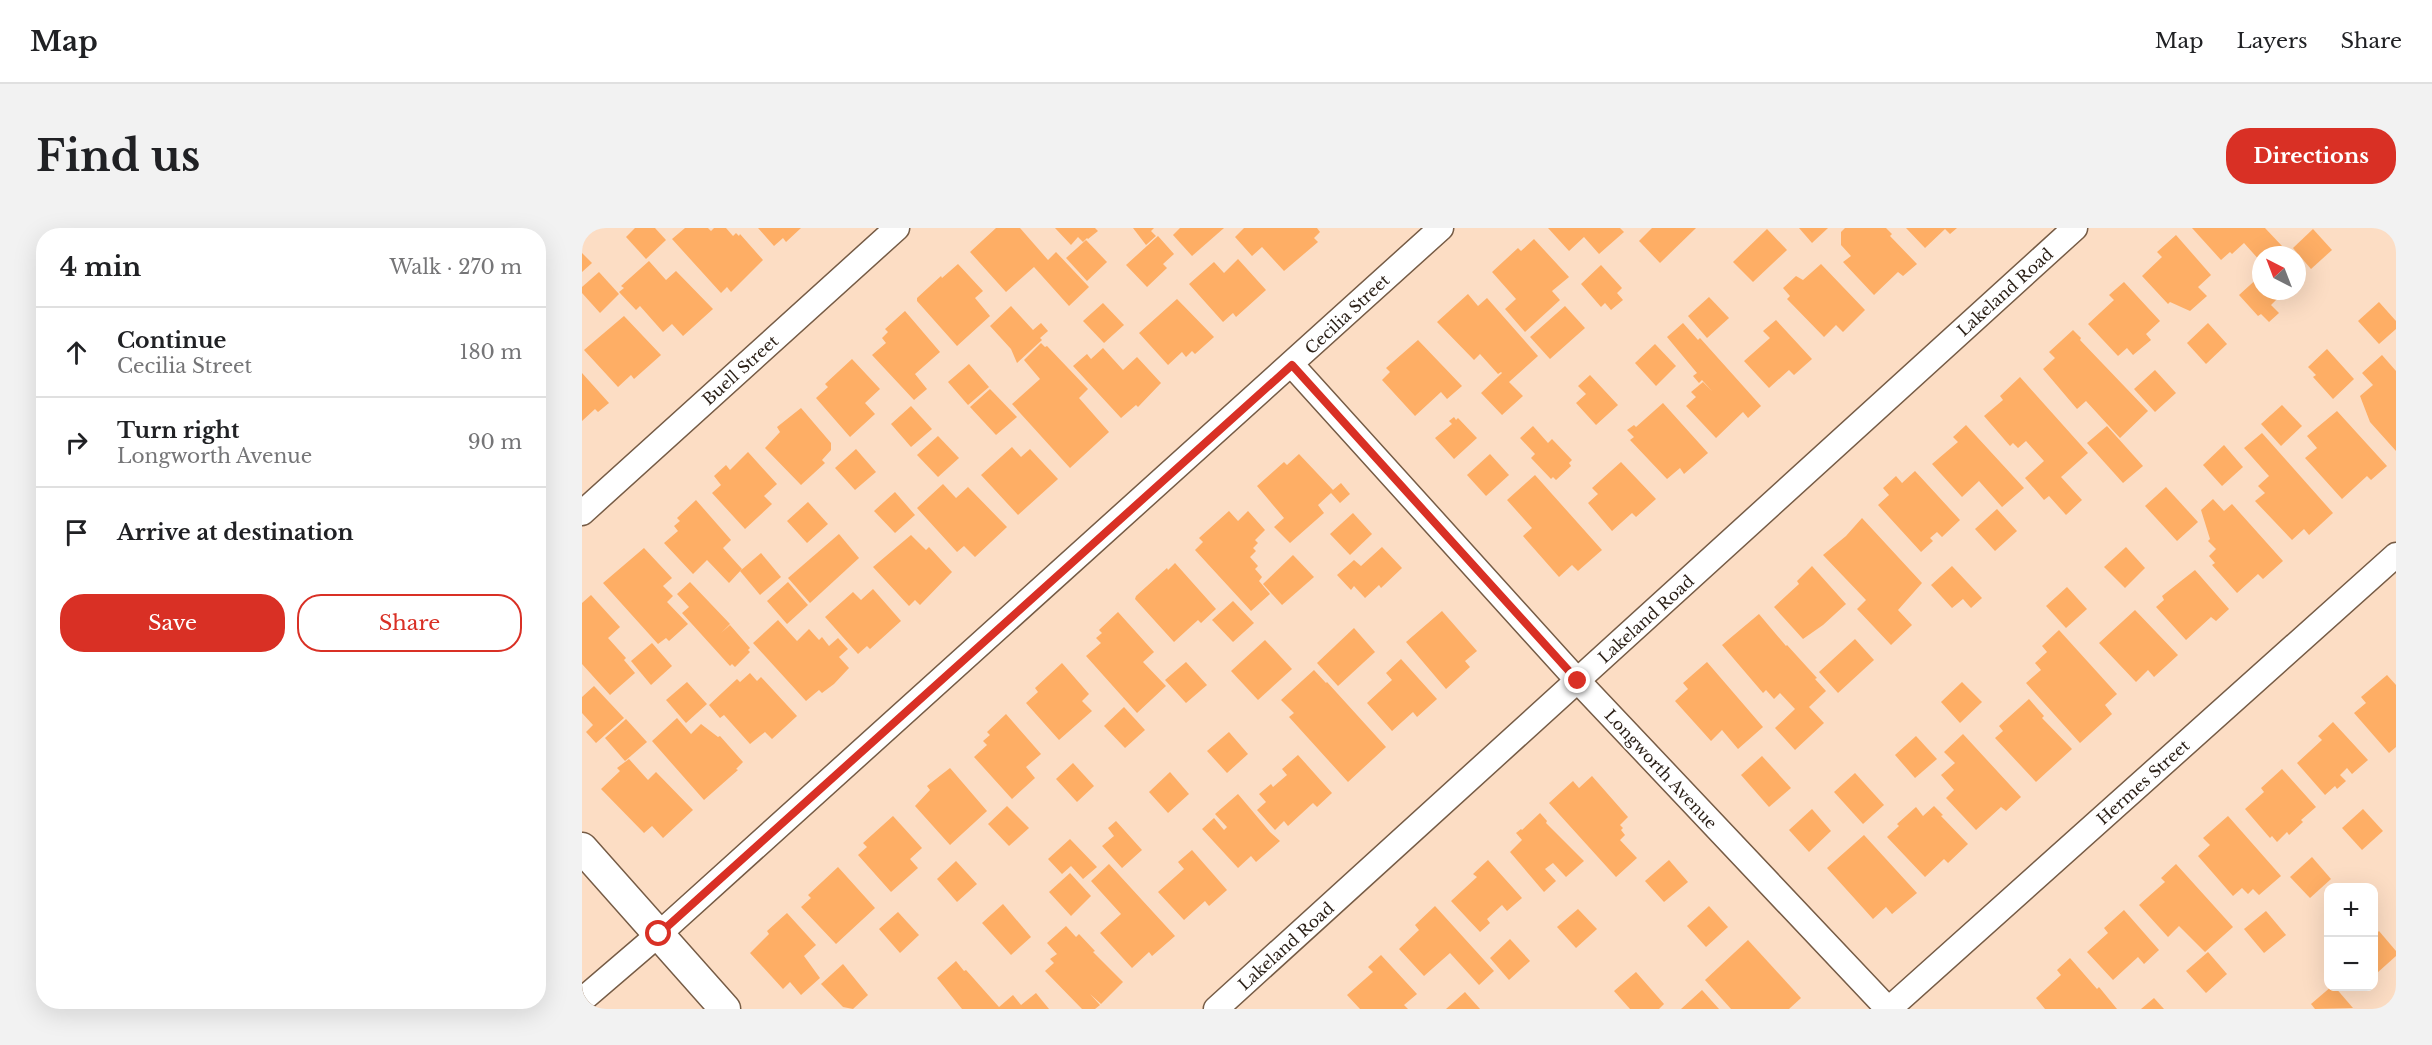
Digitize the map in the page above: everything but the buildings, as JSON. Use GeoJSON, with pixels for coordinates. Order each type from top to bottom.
{"type":"FeatureCollection","features":[{"type":"Feature","properties":{"kind":"street","name":"Buell Street"},"geometry":{"type":"LineString","coordinates":[[582,513],[897,228]]}},
{"type":"Feature","properties":{"kind":"street","name":"Cecilia Street"},"geometry":{"type":"LineString","coordinates":[[582,1000],[659,934],[1292,365],[1441,228]]}},
{"type":"Feature","properties":{"kind":"street","name":"Lakeland Road"},"geometry":{"type":"LineString","coordinates":[[1216,1009],[2075,228]]}},
{"type":"Feature","properties":{"kind":"street","name":"Longworth Avenue"},"geometry":{"type":"LineString","coordinates":[[1292,365],[1578,681],[1889,1009]]}},
{"type":"Feature","properties":{"kind":"street","name":"Hermes Street"},"geometry":{"type":"LineString","coordinates":[[1889,1009],[2396,555]]}},
{"type":"Feature","properties":{"kind":"street"},"geometry":{"type":"LineString","coordinates":[[582,848],[725,1009]]}},
{"type":"Feature","properties":{"kind":"route"},"geometry":{"type":"LineString","coordinates":[[659,934],[1292,365],[1578,681]]}}]}
